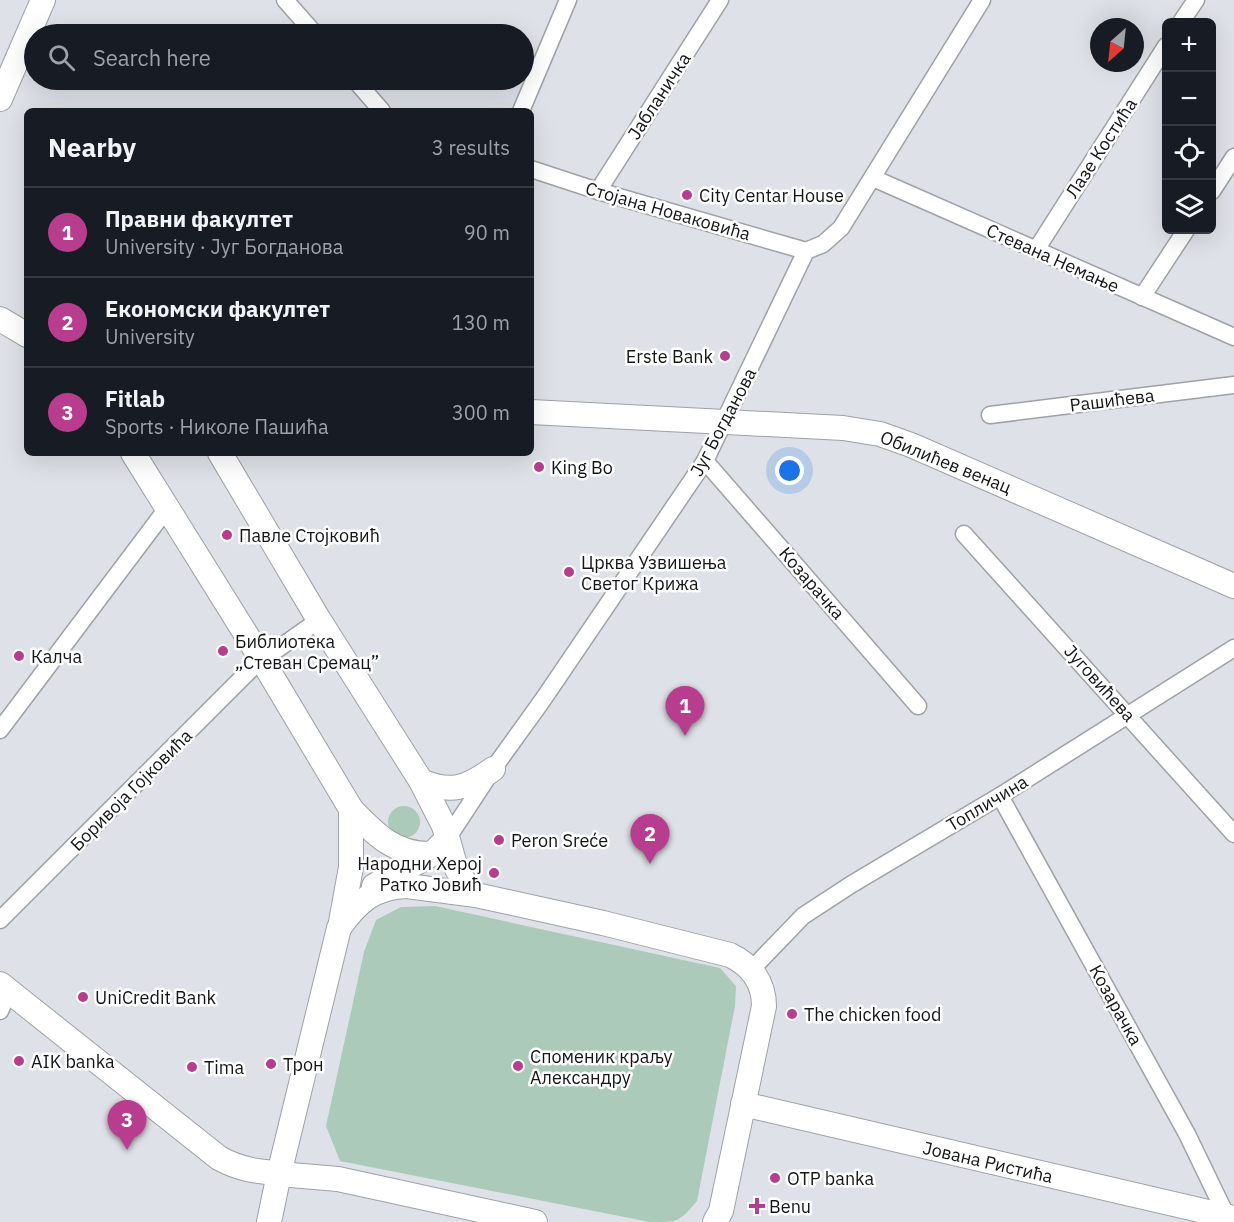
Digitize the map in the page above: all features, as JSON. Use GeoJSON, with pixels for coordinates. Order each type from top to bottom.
{"type":"FeatureCollection","features":[{"type":"Feature","properties":{"kind":"street"},"geometry":{"type":"LineString","coordinates":[[285,0],[306,24]]}},
{"type":"Feature","properties":{"kind":"street"},"geometry":{"type":"LineString","coordinates":[[534,80],[568,0]]}},
{"type":"Feature","properties":{"kind":"street","name":"Јабланичка"},"geometry":{"type":"LineString","coordinates":[[598,191],[720,0]]}},
{"type":"Feature","properties":{"kind":"street"},"geometry":{"type":"LineString","coordinates":[[806,251],[823,244],[841,228],[982,0]]}},
{"type":"Feature","properties":{"kind":"street"},"geometry":{"type":"LineString","coordinates":[[1184,18],[1196,0]]}},
{"type":"Feature","properties":{"kind":"street"},"geometry":{"type":"LineString","coordinates":[[29,24],[38,2]]}},
{"type":"Feature","properties":{"kind":"street"},"geometry":{"type":"LineString","coordinates":[[0,99],[24,38]]}},
{"type":"Feature","properties":{"kind":"street","name":"Лазе Костића"},"geometry":{"type":"LineString","coordinates":[[1036,250],[1162,54]]}},
{"type":"Feature","properties":{"kind":"street"},"geometry":{"type":"LineString","coordinates":[[364,90],[379,108]]}},
{"type":"Feature","properties":{"kind":"street"},"geometry":{"type":"LineString","coordinates":[[522,108],[530,90]]}},
{"type":"Feature","properties":{"kind":"street"},"geometry":{"type":"LineString","coordinates":[[1216,185],[1234,157]]}},
{"type":"Feature","properties":{"kind":"street","name":"Стојана Новаковића"},"geometry":{"type":"LineString","coordinates":[[534,170],[598,191],[806,251]]}},
{"type":"Feature","properties":{"kind":"street","name":"Стевана Немање"},"geometry":{"type":"LineString","coordinates":[[873,178],[1234,337]]}},
{"type":"Feature","properties":{"kind":"street"},"geometry":{"type":"LineString","coordinates":[[1142,297],[1183,234]]}},
{"type":"Feature","properties":{"kind":"street","name":"Југ Богданова"},"geometry":{"type":"LineString","coordinates":[[440,847],[705,461],[806,251]]}},
{"type":"Feature","properties":{"kind":"street"},"geometry":{"type":"LineString","coordinates":[[0,312],[24,317]]}},
{"type":"Feature","properties":{"kind":"street"},"geometry":{"type":"LineString","coordinates":[[0,319],[24,333]]}},
{"type":"Feature","properties":{"kind":"street","name":"Рашићева"},"geometry":{"type":"LineString","coordinates":[[990,415],[1234,385]]}},
{"type":"Feature","properties":{"kind":"street","name":"Обилићев венац"},"geometry":{"type":"LineString","coordinates":[[534,412],[843,428],[880,434],[911,445],[1234,586]]}},
{"type":"Feature","properties":{"kind":"street"},"geometry":{"type":"LineString","coordinates":[[136,456],[351,809],[376,834],[394,846],[414,854],[440,847]]}},
{"type":"Feature","properties":{"kind":"street"},"geometry":{"type":"LineString","coordinates":[[222,456],[319,620],[421,781],[440,816],[440,847],[467,887],[476,895]]}},
{"type":"Feature","properties":{"kind":"street","name":"Козарачка"},"geometry":{"type":"LineString","coordinates":[[705,461],[918,705]]}},
{"type":"Feature","properties":{"kind":"street"},"geometry":{"type":"LineString","coordinates":[[0,730],[168,507]]}},
{"type":"Feature","properties":{"kind":"street","name":"Југовићева"},"geometry":{"type":"LineString","coordinates":[[963,534],[1234,834]]}},
{"type":"Feature","properties":{"kind":"street","name":"Боривоја Гојковића"},"geometry":{"type":"LineString","coordinates":[[0,920],[262,660],[319,620]]}},
{"type":"Feature","properties":{"kind":"street","name":"Топличина"},"geometry":{"type":"LineString","coordinates":[[751,970],[803,916],[852,884],[1000,796],[1234,648]]}},
{"type":"Feature","properties":{"kind":"street"},"geometry":{"type":"LineString","coordinates":[[421,781],[435,787],[461,788],[475,783],[493,769]]}},
{"type":"Feature","properties":{"kind":"street","name":"Козарачка"},"geometry":{"type":"LineString","coordinates":[[1000,796],[1187,1134],[1230,1217]]}},
{"type":"Feature","properties":{"kind":"street"},"geometry":{"type":"LineString","coordinates":[[269,1222],[339,928],[351,867],[351,809]]}},
{"type":"Feature","properties":{"kind":"street"},"geometry":{"type":"LineString","coordinates":[[339,928],[371,888],[440,847]]}},
{"type":"Feature","properties":{"kind":"street"},"geometry":{"type":"LineString","coordinates":[[358,904],[376,892],[397,886],[476,895],[603,923],[730,955],[741,961],[762,985],[764,1006],[720,1211],[715,1222]]}},
{"type":"Feature","properties":{"kind":"street"},"geometry":{"type":"LineString","coordinates":[[3,995],[219,1158],[241,1168],[256,1172],[338,1179],[535,1222]]}},
{"type":"Feature","properties":{"kind":"street","name":"Јована Ристића"},"geometry":{"type":"LineString","coordinates":[[743,1104],[1230,1217]]}},
{"type":"Feature","properties":{"kind":"green space"},"geometry":{"type":"Polygon","coordinates":[[[404,806],[415,811],[420,822],[415,833],[404,838],[393,833],[388,822],[393,811],[404,806]]]}},
{"type":"Feature","properties":{"kind":"green space"},"geometry":{"type":"Polygon","coordinates":[[[435,906],[720,968],[736,986],[735,1006],[697,1201],[682,1217],[667,1222],[650,1222],[340,1161],[326,1126],[364,952],[376,920],[401,907],[435,906]]]}},
{"type":"Feature","properties":{"kind":"place","name":"City Centar House"},"geometry":{"type":"Point","coordinates":[687,195]}},
{"type":"Feature","properties":{"kind":"place","name":"Erste Bank"},"geometry":{"type":"Point","coordinates":[725,356]}},
{"type":"Feature","properties":{"kind":"place","name":"King Bo"},"geometry":{"type":"Point","coordinates":[539,467]}},
{"type":"Feature","properties":{"kind":"place","name":"Павле Стојковић"},"geometry":{"type":"Point","coordinates":[227,535]}},
{"type":"Feature","properties":{"kind":"place","name":"Црква Узвишења Светог Крижа"},"geometry":{"type":"Point","coordinates":[569,572]}},
{"type":"Feature","properties":{"kind":"place","name":"Библиотека „Стеван Сремац”"},"geometry":{"type":"Point","coordinates":[223,651]}},
{"type":"Feature","properties":{"kind":"place","name":"Калча"},"geometry":{"type":"Point","coordinates":[19,656]}},
{"type":"Feature","properties":{"kind":"place","name":"Правни факултет"},"geometry":{"type":"Point","coordinates":[685,736]}},
{"type":"Feature","properties":{"kind":"place","name":"Peron Sreće"},"geometry":{"type":"Point","coordinates":[499,840]}},
{"type":"Feature","properties":{"kind":"place","name":"Економски факултет"},"geometry":{"type":"Point","coordinates":[650,864]}},
{"type":"Feature","properties":{"kind":"place","name":"Народни Херој Ратко Јовић"},"geometry":{"type":"Point","coordinates":[494,873]}},
{"type":"Feature","properties":{"kind":"place","name":"UniCredit Bank"},"geometry":{"type":"Point","coordinates":[83,997]}},
{"type":"Feature","properties":{"kind":"place","name":"The chicken food"},"geometry":{"type":"Point","coordinates":[792,1014]}},
{"type":"Feature","properties":{"kind":"place","name":"AIK banka"},"geometry":{"type":"Point","coordinates":[19,1061]}},
{"type":"Feature","properties":{"kind":"place","name":"Трон"},"geometry":{"type":"Point","coordinates":[271,1064]}},
{"type":"Feature","properties":{"kind":"place","name":"Споменик краљу Александру"},"geometry":{"type":"Point","coordinates":[518,1066]}},
{"type":"Feature","properties":{"kind":"place","name":"Tima"},"geometry":{"type":"Point","coordinates":[192,1067]}},
{"type":"Feature","properties":{"kind":"place","name":"Fitlab"},"geometry":{"type":"Point","coordinates":[127,1150]}},
{"type":"Feature","properties":{"kind":"place","name":"OTP banka"},"geometry":{"type":"Point","coordinates":[775,1178]}},
{"type":"Feature","properties":{"kind":"place","name":"Benu"},"geometry":{"type":"Point","coordinates":[757,1206]}}]}
